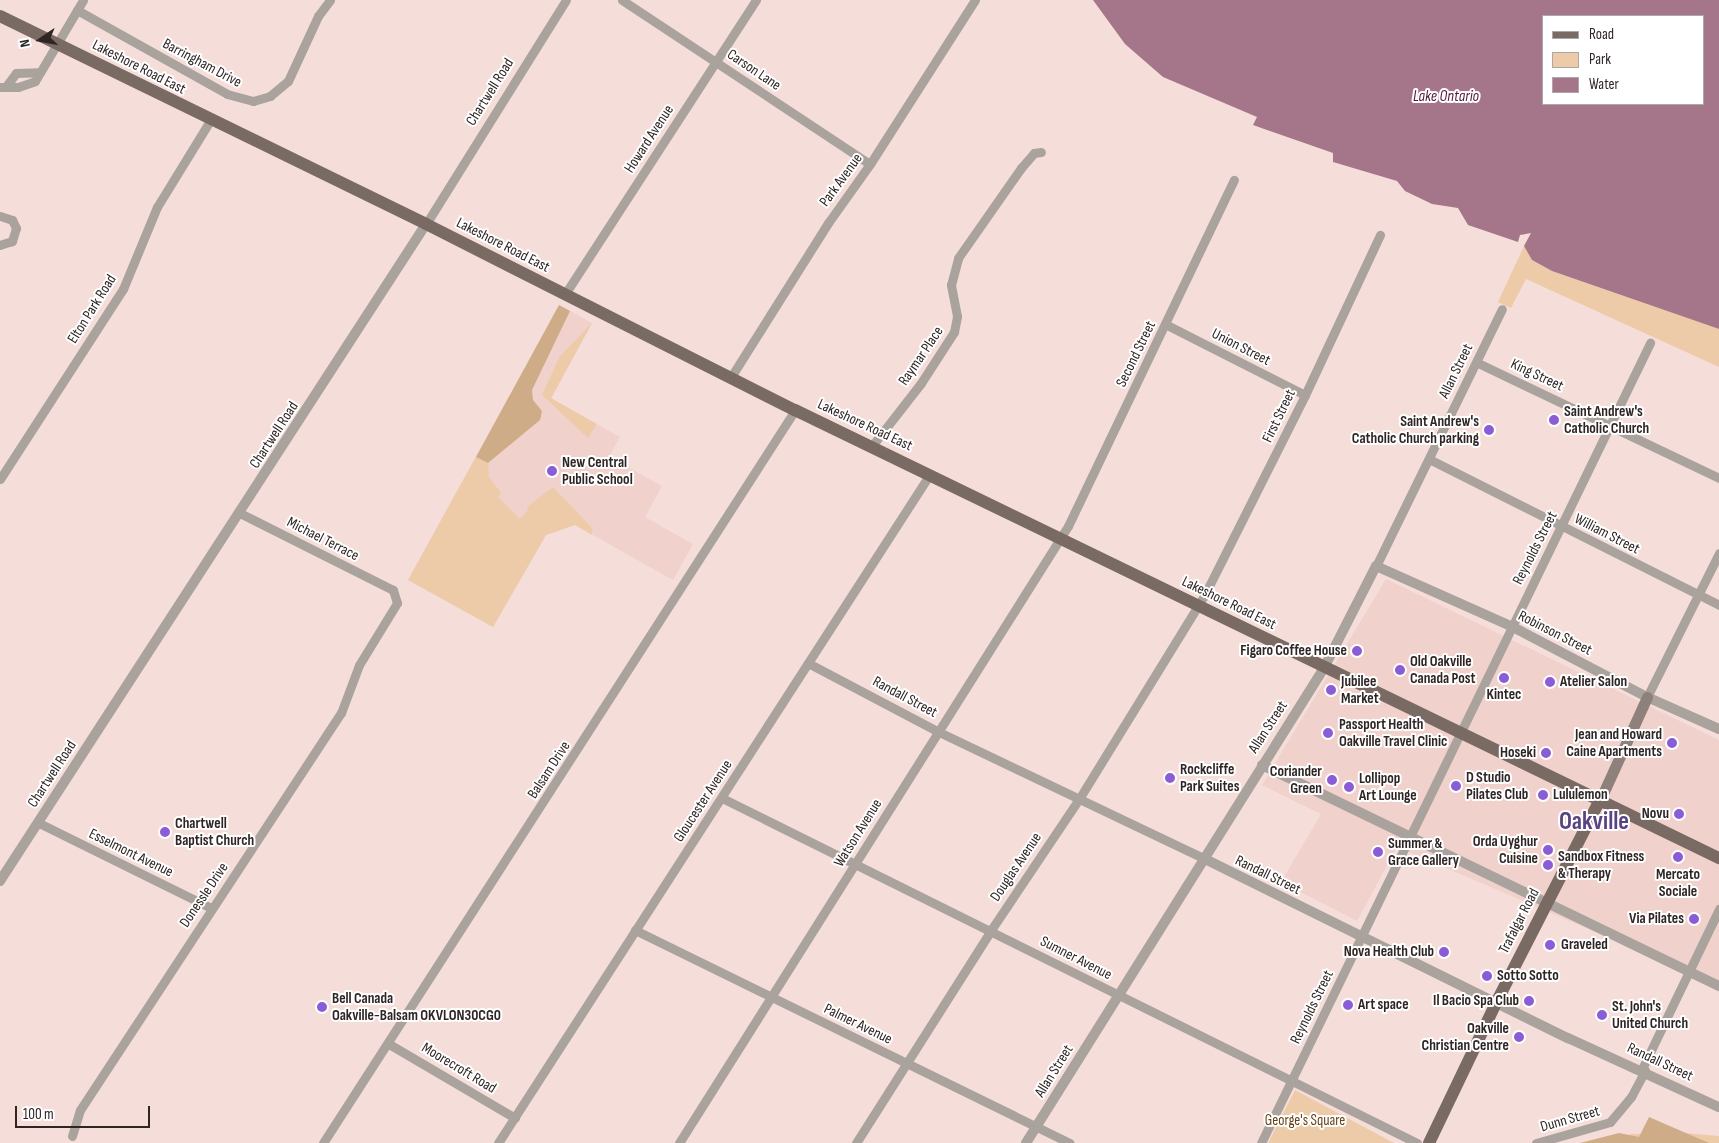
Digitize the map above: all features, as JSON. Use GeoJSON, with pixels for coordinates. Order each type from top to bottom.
{"type":"FeatureCollection","features":[{"type":"Feature","properties":{"kind":"main road","name":"Lakeshore Road East"},"geometry":{"type":"LineString","coordinates":[[0,16],[210,121],[426,224],[795,410],[930,474],[1324,668],[1601,798],[1719,858]]}},
{"type":"Feature","properties":{"kind":"main road","name":"Trafalgar Road"},"geometry":{"type":"LineString","coordinates":[[1429,1143],[1546,902],[1601,798],[1647,697]]}},
{"type":"Feature","properties":{"kind":"street"},"geometry":{"type":"LineString","coordinates":[[3,86],[18,87],[35,81],[58,44],[60,34],[83,0]]}},
{"type":"Feature","properties":{"kind":"street","name":"Barringham Drive"},"geometry":{"type":"LineString","coordinates":[[77,10],[227,94],[253,100],[270,96],[288,81],[318,16],[330,0]]}},
{"type":"Feature","properties":{"kind":"street","name":"Chartwell Road"},"geometry":{"type":"LineString","coordinates":[[0,881],[426,224],[566,0]]}},
{"type":"Feature","properties":{"kind":"street","name":"Carson Lane"},"geometry":{"type":"LineString","coordinates":[[622,0],[870,164]]}},
{"type":"Feature","properties":{"kind":"street","name":"Howard Avenue"},"geometry":{"type":"LineString","coordinates":[[566,294],[756,0]]}},
{"type":"Feature","properties":{"kind":"street","name":"Park Avenue"},"geometry":{"type":"LineString","coordinates":[[731,377],[828,223],[870,164],[975,0]]}},
{"type":"Feature","properties":{"kind":"street"},"geometry":{"type":"LineString","coordinates":[[3,86],[16,73],[40,72]]}},
{"type":"Feature","properties":{"kind":"street","name":"Elton Park Road"},"geometry":{"type":"LineString","coordinates":[[0,479],[124,288],[157,207],[210,121]]}},
{"type":"Feature","properties":{"kind":"street","name":"Raymar Place"},"geometry":{"type":"LineString","coordinates":[[872,446],[921,383],[954,332],[957,316],[951,285],[958,258],[1021,168],[1034,153],[1041,152]]}},
{"type":"Feature","properties":{"kind":"street","name":"Second Street"},"geometry":{"type":"LineString","coordinates":[[1061,538],[1234,180]]}},
{"type":"Feature","properties":{"kind":"street"},"geometry":{"type":"LineString","coordinates":[[0,216],[12,220],[16,228],[12,241],[0,245]]}},
{"type":"Feature","properties":{"kind":"street","name":"First Street"},"geometry":{"type":"LineString","coordinates":[[1198,607],[1305,395],[1380,235]]}},
{"type":"Feature","properties":{"kind":"street","name":"Allan Street"},"geometry":{"type":"LineString","coordinates":[[1026,1143],[1120,996],[1203,858],[1324,668],[1478,363],[1502,309]]}},
{"type":"Feature","properties":{"kind":"street","name":"Union Street"},"geometry":{"type":"LineString","coordinates":[[1165,324],[1305,395]]}},
{"type":"Feature","properties":{"kind":"street","name":"Reynolds Street"},"geometry":{"type":"LineString","coordinates":[[1262,1143],[1511,626],[1562,527],[1609,423],[1650,342]]}},
{"type":"Feature","properties":{"kind":"street","name":"King Street"},"geometry":{"type":"LineString","coordinates":[[1478,363],[1609,423],[1719,478]]}},
{"type":"Feature","properties":{"kind":"street","name":"Balsam Drive"},"geometry":{"type":"LineString","coordinates":[[323,1143],[389,1044],[795,410]]}},
{"type":"Feature","properties":{"kind":"street","name":"William Street"},"geometry":{"type":"LineString","coordinates":[[1429,460],[1719,605]]}},
{"type":"Feature","properties":{"kind":"street","name":"Gloucester Avenue"},"geometry":{"type":"LineString","coordinates":[[498,1143],[930,474]]}},
{"type":"Feature","properties":{"kind":"street","name":"Michael Terrace"},"geometry":{"type":"LineString","coordinates":[[240,513],[393,590]]}},
{"type":"Feature","properties":{"kind":"street","name":"Watson Avenue"},"geometry":{"type":"LineString","coordinates":[[679,1143],[1061,538]]}},
{"type":"Feature","properties":{"kind":"street","name":"Trafalgar Road"},"geometry":{"type":"LineString","coordinates":[[1647,697],[1719,553]]}},
{"type":"Feature","properties":{"kind":"street","name":"Robinson Street"},"geometry":{"type":"LineString","coordinates":[[1376,566],[1511,626],[1647,697],[1719,729]]}},
{"type":"Feature","properties":{"kind":"street","name":"Donessle Drive"},"geometry":{"type":"LineString","coordinates":[[72,1136],[80,1110],[341,713],[359,665],[397,603],[393,590]]}},
{"type":"Feature","properties":{"kind":"street","name":"Douglas Avenue"},"geometry":{"type":"LineString","coordinates":[[856,1143],[990,930],[1079,799],[1198,607]]}},
{"type":"Feature","properties":{"kind":"street","name":"Randall Street"},"geometry":{"type":"LineString","coordinates":[[808,662],[939,732],[1203,858],[1496,1003],[1719,1107]]}},
{"type":"Feature","properties":{"kind":"street"},"geometry":{"type":"LineString","coordinates":[[1262,765],[1409,838],[1719,986]]}},
{"type":"Feature","properties":{"kind":"street","name":"Sumner Avenue"},"geometry":{"type":"LineString","coordinates":[[722,798],[1120,996],[1293,1079],[1417,1143]]}},
{"type":"Feature","properties":{"kind":"street","name":"Esselmont Avenue"},"geometry":{"type":"LineString","coordinates":[[38,823],[212,908]]}},
{"type":"Feature","properties":{"kind":"street","name":"Dunn Street"},"geometry":{"type":"LineString","coordinates":[[1536,1143],[1610,1122],[1631,1097],[1719,909]]}},
{"type":"Feature","properties":{"kind":"street","name":"Palmer Avenue"},"geometry":{"type":"LineString","coordinates":[[636,930],[1070,1143]]}},
{"type":"Feature","properties":{"kind":"street","name":"Moorecroft Road"},"geometry":{"type":"LineString","coordinates":[[389,1044],[515,1118]]}},
{"type":"Feature","properties":{"kind":"shaded area","name":"New Central Public School"},"geometry":{"type":"Polygon","coordinates":[[[559,305],[592,323],[551,399],[620,437],[609,457],[662,486],[645,517],[693,544],[673,580],[575,525],[546,535],[493,627],[408,580],[559,305]]]}},
{"type":"Feature","properties":{"kind":"shaded area"},"geometry":{"type":"Polygon","coordinates":[[[559,305],[570,311],[532,390],[533,400],[542,411],[540,420],[488,463],[476,457],[559,305]]]}},
{"type":"Feature","properties":{"kind":"shaded area"},"geometry":{"type":"Polygon","coordinates":[[[1386,579],[1719,740],[1719,985],[1397,847],[1357,921],[1281,882],[1321,814],[1262,785],[1386,579]]]}},
{"type":"Feature","properties":{"kind":"shaded area"},"geometry":{"type":"Polygon","coordinates":[[[1649,1117],[1709,1143],[1580,1143],[1619,1133],[1639,1137],[1649,1117]]]}},
{"type":"Feature","properties":{"kind":"green space"},"geometry":{"type":"Polygon","coordinates":[[[1524,246],[1532,260],[1552,271],[1719,329],[1719,367],[1526,279],[1511,308],[1498,302],[1524,246]]]}},
{"type":"Feature","properties":{"kind":"green space"},"geometry":{"type":"Polygon","coordinates":[[[592,323],[551,398],[597,424],[588,438],[542,395],[560,356],[592,323]]]}},
{"type":"Feature","properties":{"kind":"green space"},"geometry":{"type":"Polygon","coordinates":[[[476,457],[488,463],[489,477],[501,493],[498,497],[520,519],[528,510],[527,507],[553,487],[592,528],[592,535],[575,525],[546,535],[493,627],[408,580],[476,457]]]}},
{"type":"Feature","properties":{"kind":"green space","name":"George's Square"},"geometry":{"type":"Polygon","coordinates":[[[1295,1090],[1394,1143],[1268,1143],[1295,1090]]]}},
{"type":"Feature","properties":{"kind":"green space"},"geometry":{"type":"Polygon","coordinates":[[[1684,1133],[1719,1136],[1719,1143],[1597,1143],[1631,1134],[1684,1133]]]}},
{"type":"Feature","properties":{"kind":"water","name":"Lake Ontario"},"geometry":{"type":"Polygon","coordinates":[[[1093,0],[1719,0],[1719,329],[1552,271],[1532,260],[1524,246],[1531,233],[1520,235],[1518,242],[1468,225],[1458,208],[1432,204],[1405,191],[1397,181],[1333,162],[1333,153],[1253,125],[1257,117],[1163,77],[1125,44],[1093,0]]]}},
{"type":"Feature","properties":{"kind":"place","name":"Saint Andrew's Catholic Church"},"geometry":{"type":"Point","coordinates":[1554,420]}},
{"type":"Feature","properties":{"kind":"place","name":"Saint Andrew's Catholic Church parking"},"geometry":{"type":"Point","coordinates":[1489,430]}},
{"type":"Feature","properties":{"kind":"place","name":"New Central Public School"},"geometry":{"type":"Point","coordinates":[552,471]}},
{"type":"Feature","properties":{"kind":"place","name":"Figaro Coffee House"},"geometry":{"type":"Point","coordinates":[1357,651]}},
{"type":"Feature","properties":{"kind":"place","name":"Old Oakville Canada Post"},"geometry":{"type":"Point","coordinates":[1400,670]}},
{"type":"Feature","properties":{"kind":"place","name":"Kintec"},"geometry":{"type":"Point","coordinates":[1504,678]}},
{"type":"Feature","properties":{"kind":"place","name":"Atelier Salon"},"geometry":{"type":"Point","coordinates":[1550,682]}},
{"type":"Feature","properties":{"kind":"place","name":"Jubilee Market"},"geometry":{"type":"Point","coordinates":[1331,690]}},
{"type":"Feature","properties":{"kind":"place","name":"Passport Health Oakville Travel Clinic"},"geometry":{"type":"Point","coordinates":[1328,733]}},
{"type":"Feature","properties":{"kind":"place","name":"Jean and Howard Caine Apartments"},"geometry":{"type":"Point","coordinates":[1672,743]}},
{"type":"Feature","properties":{"kind":"place","name":"Hoseki"},"geometry":{"type":"Point","coordinates":[1546,753]}},
{"type":"Feature","properties":{"kind":"place","name":"Rockcliffe Park Suites"},"geometry":{"type":"Point","coordinates":[1170,778]}},
{"type":"Feature","properties":{"kind":"place","name":"Coriander Green"},"geometry":{"type":"Point","coordinates":[1332,780]}},
{"type":"Feature","properties":{"kind":"place","name":"D Studio Pilates Club"},"geometry":{"type":"Point","coordinates":[1456,786]}},
{"type":"Feature","properties":{"kind":"place","name":"Lollipop Art Lounge"},"geometry":{"type":"Point","coordinates":[1349,787]}},
{"type":"Feature","properties":{"kind":"place","name":"Lululemon"},"geometry":{"type":"Point","coordinates":[1543,795]}},
{"type":"Feature","properties":{"kind":"place","name":"Novu"},"geometry":{"type":"Point","coordinates":[1679,814]}},
{"type":"Feature","properties":{"kind":"place","name":"Chartwell Baptist Church"},"geometry":{"type":"Point","coordinates":[165,832]}},
{"type":"Feature","properties":{"kind":"place","name":"Orda Uyghur Cuisine"},"geometry":{"type":"Point","coordinates":[1548,850]}},
{"type":"Feature","properties":{"kind":"place","name":"Summer & Grace Gallery"},"geometry":{"type":"Point","coordinates":[1378,852]}},
{"type":"Feature","properties":{"kind":"place","name":"Mercato Sociale"},"geometry":{"type":"Point","coordinates":[1678,857]}},
{"type":"Feature","properties":{"kind":"place","name":"Sandbox Fitness & Therapy"},"geometry":{"type":"Point","coordinates":[1548,865]}},
{"type":"Feature","properties":{"kind":"place","name":"Via Pilates"},"geometry":{"type":"Point","coordinates":[1694,919]}},
{"type":"Feature","properties":{"kind":"place","name":"Graveled"},"geometry":{"type":"Point","coordinates":[1550,945]}},
{"type":"Feature","properties":{"kind":"place","name":"Nova Health Club"},"geometry":{"type":"Point","coordinates":[1444,952]}},
{"type":"Feature","properties":{"kind":"place","name":"Sotto Sotto"},"geometry":{"type":"Point","coordinates":[1487,976]}},
{"type":"Feature","properties":{"kind":"place","name":"Il Bacio Spa Club"},"geometry":{"type":"Point","coordinates":[1529,1001]}},
{"type":"Feature","properties":{"kind":"place","name":"Art space"},"geometry":{"type":"Point","coordinates":[1348,1005]}},
{"type":"Feature","properties":{"kind":"place","name":"Bell Canada Oakville-Balsam OKVLON30CG0"},"geometry":{"type":"Point","coordinates":[322,1007]}},
{"type":"Feature","properties":{"kind":"place","name":"St. John's United Church"},"geometry":{"type":"Point","coordinates":[1602,1015]}},
{"type":"Feature","properties":{"kind":"place","name":"Oakville Christian Centre"},"geometry":{"type":"Point","coordinates":[1519,1037]}},
{"type":"Feature","properties":{"kind":"district","name":"Oakville"},"geometry":{"type":"Point","coordinates":[1594,822]}}]}
